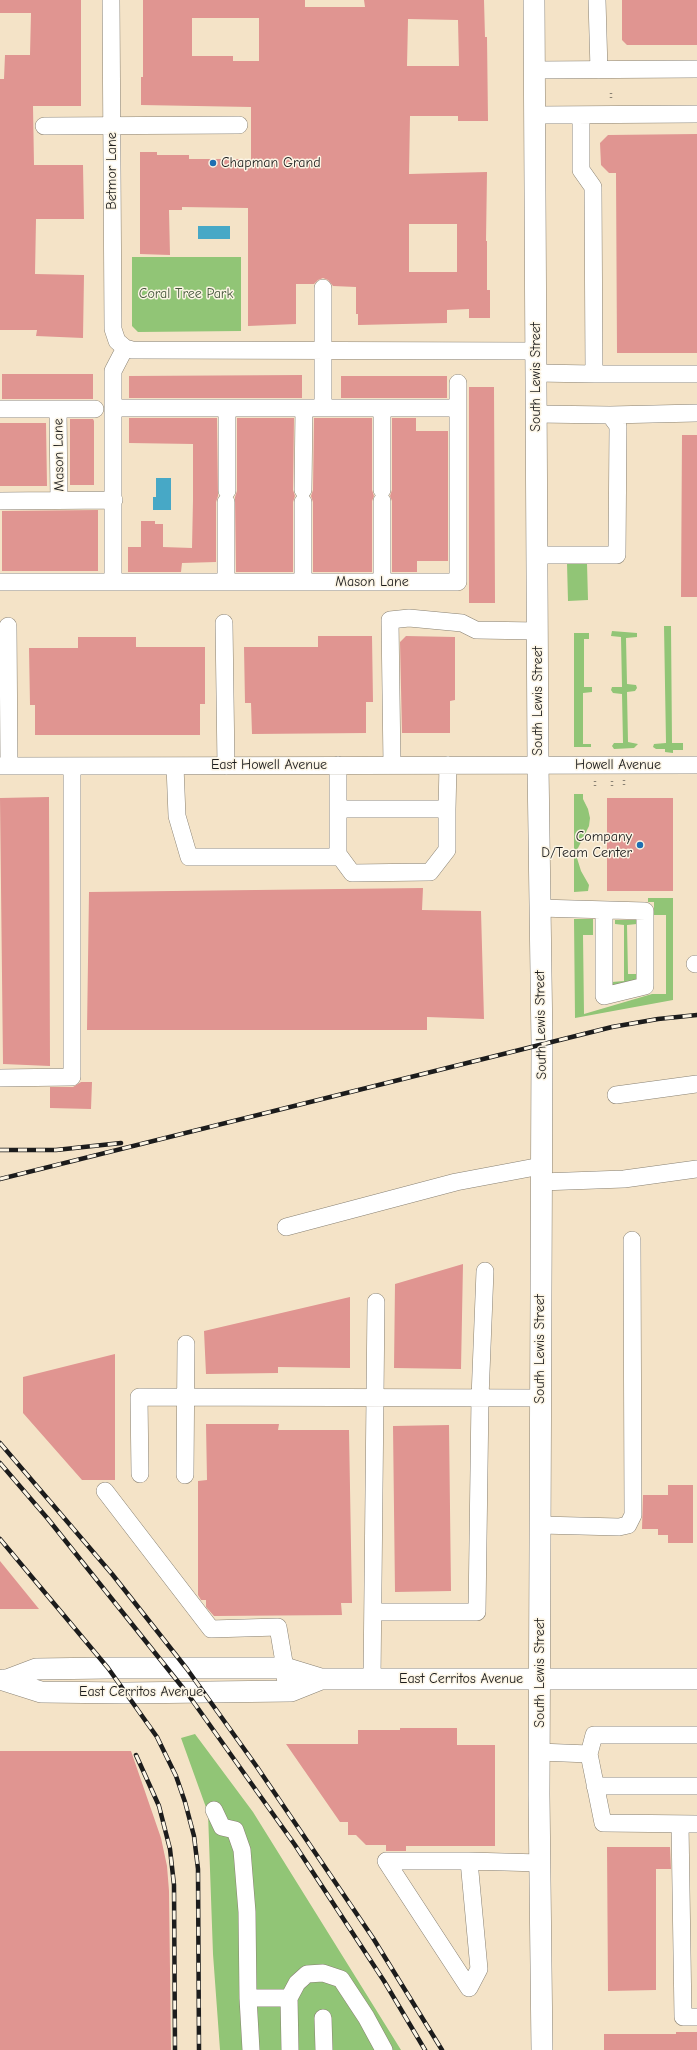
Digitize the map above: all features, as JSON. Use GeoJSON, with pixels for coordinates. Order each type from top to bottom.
{"type":"FeatureCollection","features":[{"type":"Feature","properties":{"kind":"main road","name":"South Lewis Street"},"geometry":{"type":"LineString","coordinates":[[534,0],[541,1174],[540,1863],[542,2050]]}},
{"type":"Feature","properties":{"kind":"main road","name":"East Cerritos Avenue"},"geometry":{"type":"LineString","coordinates":[[4,1680],[36,1670],[108,1668],[285,1668],[322,1679],[697,1679]]}},
{"type":"Feature","properties":{"kind":"main road","name":"East Cerritos Avenue"},"geometry":{"type":"LineString","coordinates":[[4,1680],[41,1692],[290,1691],[322,1679]]}},
{"type":"Feature","properties":{"kind":"street","name":"Betmor Lane"},"geometry":{"type":"LineString","coordinates":[[111,0],[112,329],[121,344]]}},
{"type":"Feature","properties":{"kind":"street"},"geometry":{"type":"LineString","coordinates":[[597,0],[599,70]]}},
{"type":"Feature","properties":{"kind":"street"},"geometry":{"type":"LineString","coordinates":[[534,70],[697,69]]}},
{"type":"Feature","properties":{"kind":"street"},"geometry":{"type":"LineString","coordinates":[[535,115],[697,114]]}},
{"type":"Feature","properties":{"kind":"street"},"geometry":{"type":"LineString","coordinates":[[581,115],[581,170],[593,187],[594,374]]}},
{"type":"Feature","properties":{"kind":"street"},"geometry":{"type":"LineString","coordinates":[[44,126],[238,124]]}},
{"type":"Feature","properties":{"kind":"street"},"geometry":{"type":"LineString","coordinates":[[323,288],[323,408]]}},
{"type":"Feature","properties":{"kind":"street"},"geometry":{"type":"LineString","coordinates":[[113,582],[113,371],[121,344],[132,350],[323,352],[536,351]]}},
{"type":"Feature","properties":{"kind":"street"},"geometry":{"type":"LineString","coordinates":[[536,373],[697,374]]}},
{"type":"Feature","properties":{"kind":"street","name":"Mason Lane"},"geometry":{"type":"LineString","coordinates":[[0,582],[458,582],[458,383]]}},
{"type":"Feature","properties":{"kind":"street"},"geometry":{"type":"LineString","coordinates":[[113,408],[458,408]]}},
{"type":"Feature","properties":{"kind":"street"},"geometry":{"type":"LineString","coordinates":[[226,581],[227,408]]}},
{"type":"Feature","properties":{"kind":"street"},"geometry":{"type":"LineString","coordinates":[[303,582],[304,408]]}},
{"type":"Feature","properties":{"kind":"street"},"geometry":{"type":"LineString","coordinates":[[382,408],[382,582]]}},
{"type":"Feature","properties":{"kind":"street","name":"Mason Lane"},"geometry":{"type":"LineString","coordinates":[[0,409],[95,409]]}},
{"type":"Feature","properties":{"kind":"street","name":"Mason Lane"},"geometry":{"type":"LineString","coordinates":[[58,409],[59,500]]}},
{"type":"Feature","properties":{"kind":"street"},"geometry":{"type":"LineString","coordinates":[[536,414],[610,415],[697,413]]}},
{"type":"Feature","properties":{"kind":"street"},"geometry":{"type":"LineString","coordinates":[[537,556],[617,554],[618,426],[610,415]]}},
{"type":"Feature","properties":{"kind":"street","name":"Mason Lane"},"geometry":{"type":"LineString","coordinates":[[0,501],[114,500]]}},
{"type":"Feature","properties":{"kind":"street"},"geometry":{"type":"LineString","coordinates":[[392,765],[390,620],[409,618],[462,624],[476,630],[537,631]]}},
{"type":"Feature","properties":{"kind":"street"},"geometry":{"type":"LineString","coordinates":[[224,623],[226,766]]}},
{"type":"Feature","properties":{"kind":"street"},"geometry":{"type":"LineString","coordinates":[[5,766],[8,626]]}},
{"type":"Feature","properties":{"kind":"street"},"geometry":{"type":"LineString","coordinates":[[338,765],[338,854],[352,873],[430,872],[448,850],[448,765]]}},
{"type":"Feature","properties":{"kind":"street","name":"East Howell Avenue"},"geometry":{"type":"LineString","coordinates":[[5,766],[538,765]]}},
{"type":"Feature","properties":{"kind":"street","name":"Howell Avenue"},"geometry":{"type":"LineString","coordinates":[[538,765],[697,765]]}},
{"type":"Feature","properties":{"kind":"street"},"geometry":{"type":"LineString","coordinates":[[0,1078],[72,1077],[72,766]]}},
{"type":"Feature","properties":{"kind":"street"},"geometry":{"type":"LineString","coordinates":[[175,766],[177,816],[188,857],[338,857],[338,854]]}},
{"type":"Feature","properties":{"kind":"street"},"geometry":{"type":"LineString","coordinates":[[338,809],[447,809]]}},
{"type":"Feature","properties":{"kind":"street"},"geometry":{"type":"LineString","coordinates":[[539,908],[645,911],[645,986],[604,996],[604,910]]}},
{"type":"Feature","properties":{"kind":"street"},"geometry":{"type":"LineString","coordinates":[[616,1095],[697,1084]]}},
{"type":"Feature","properties":{"kind":"street"},"geometry":{"type":"LineString","coordinates":[[286,1227],[456,1182],[541,1174],[624,1179],[697,1168]]}},
{"type":"Feature","properties":{"kind":"street"},"geometry":{"type":"LineString","coordinates":[[540,1525],[619,1527],[625,1526],[632,1521],[632,1240]]}},
{"type":"Feature","properties":{"kind":"street"},"geometry":{"type":"LineString","coordinates":[[373,1612],[477,1612],[480,1398],[485,1271]]}},
{"type":"Feature","properties":{"kind":"street"},"geometry":{"type":"LineString","coordinates":[[372,1679],[376,1302]]}},
{"type":"Feature","properties":{"kind":"street"},"geometry":{"type":"LineString","coordinates":[[185,1475],[186,1344]]}},
{"type":"Feature","properties":{"kind":"street"},"geometry":{"type":"LineString","coordinates":[[140,1474],[139,1397],[540,1398]]}},
{"type":"Feature","properties":{"kind":"street"},"geometry":{"type":"LineString","coordinates":[[105,1491],[211,1629],[278,1627],[285,1668],[286,1691]]}},
{"type":"Feature","properties":{"kind":"street"},"geometry":{"type":"LineString","coordinates":[[697,1735],[594,1735],[589,1754],[603,1823],[697,1824]]}},
{"type":"Feature","properties":{"kind":"street"},"geometry":{"type":"LineString","coordinates":[[540,1752],[589,1754]]}},
{"type":"Feature","properties":{"kind":"street"},"geometry":{"type":"LineString","coordinates":[[595,1786],[697,1786]]}},
{"type":"Feature","properties":{"kind":"street"},"geometry":{"type":"LineString","coordinates":[[214,1810],[222,1827],[235,1830],[242,1850],[247,1912],[248,1998],[251,2050]]}},
{"type":"Feature","properties":{"kind":"street"},"geometry":{"type":"LineString","coordinates":[[680,1824],[684,2017],[697,2017]]}},
{"type":"Feature","properties":{"kind":"street"},"geometry":{"type":"LineString","coordinates":[[469,1861],[479,1969],[469,1988],[386,1861],[469,1861],[540,1863]]}},
{"type":"Feature","properties":{"kind":"street"},"geometry":{"type":"LineString","coordinates":[[290,2050],[289,1998],[297,1983],[307,1974],[323,1973],[341,1979],[366,2017],[384,2050]]}},
{"type":"Feature","properties":{"kind":"street"},"geometry":{"type":"LineString","coordinates":[[248,1998],[289,1998]]}},
{"type":"Feature","properties":{"kind":"street"},"geometry":{"type":"LineString","coordinates":[[323,2018],[324,2050]]}},
{"type":"Feature","properties":{"kind":"green space","name":"Coral Tree Park"},"geometry":{"type":"Polygon","coordinates":[[[132,257],[241,257],[241,331],[138,332],[132,326],[132,257]]]}},
{"type":"Feature","properties":{"kind":"green space"},"geometry":{"type":"Polygon","coordinates":[[[567,563],[587,563],[588,600],[568,601],[567,563]]]}},
{"type":"Feature","properties":{"kind":"green space"},"geometry":{"type":"Polygon","coordinates":[[[664,626],[671,626],[672,743],[683,743],[683,750],[673,750],[673,753],[665,752],[665,749],[656,749],[653,747],[654,744],[666,743],[664,626]]]}},
{"type":"Feature","properties":{"kind":"green space"},"geometry":{"type":"Polygon","coordinates":[[[612,631],[637,633],[637,637],[626,638],[627,684],[636,685],[637,688],[635,691],[627,692],[628,742],[638,744],[634,748],[614,749],[612,746],[614,743],[623,743],[622,694],[613,693],[611,690],[612,687],[622,687],[621,637],[611,636],[612,631]]]}},
{"type":"Feature","properties":{"kind":"green space"},"geometry":{"type":"Polygon","coordinates":[[[574,633],[589,633],[589,639],[584,639],[584,687],[592,687],[592,692],[583,693],[583,744],[591,744],[591,747],[574,747],[574,633]]]}},
{"type":"Feature","properties":{"kind":"green space"},"geometry":{"type":"Polygon","coordinates":[[[574,794],[583,794],[583,799],[588,809],[590,818],[589,826],[578,848],[577,858],[581,871],[589,885],[588,891],[574,892],[574,794]]]}},
{"type":"Feature","properties":{"kind":"green space"},"geometry":{"type":"Polygon","coordinates":[[[648,898],[673,898],[673,1000],[575,1018],[574,919],[593,919],[593,935],[583,935],[584,1014],[652,994],[666,994],[666,915],[654,915],[654,902],[648,902],[648,898]]]}},
{"type":"Feature","properties":{"kind":"green space"},"geometry":{"type":"Polygon","coordinates":[[[615,920],[637,920],[637,924],[627,925],[628,974],[638,974],[637,982],[612,988],[612,982],[624,981],[624,925],[615,924],[615,920]]]}},
{"type":"Feature","properties":{"kind":"green space"},"geometry":{"type":"Polygon","coordinates":[[[195,1734],[253,1812],[401,2050],[220,2050],[213,1954],[208,1813],[181,1738],[195,1734]]]}},
{"type":"Feature","properties":{"kind":"water"},"geometry":{"type":"Polygon","coordinates":[[[198,226],[230,226],[230,239],[198,239],[198,226]]]}},
{"type":"Feature","properties":{"kind":"water"},"geometry":{"type":"Polygon","coordinates":[[[156,478],[171,478],[171,510],[153,510],[153,497],[156,497],[156,478]]]}},
{"type":"Feature","properties":{"kind":"building"},"geometry":{"type":"Polygon","coordinates":[[[0,0],[81,0],[81,106],[33,106],[34,165],[83,165],[84,219],[36,219],[35,274],[84,275],[83,338],[36,336],[37,330],[0,330],[0,79],[4,79],[5,55],[30,55],[31,13],[0,13],[0,0]]]}},
{"type":"Feature","properties":{"kind":"building","name":"Chapman Grand"},"geometry":{"type":"Polygon","coordinates":[[[143,0],[305,0],[305,7],[365,7],[364,0],[484,0],[485,37],[487,37],[488,121],[458,121],[458,116],[410,116],[409,174],[487,172],[487,290],[490,290],[490,318],[469,318],[469,309],[447,310],[447,323],[358,325],[358,314],[356,314],[356,287],[333,286],[328,280],[323,278],[314,284],[296,284],[296,324],[248,326],[248,208],[182,207],[182,210],[169,210],[170,255],[140,254],[140,152],[157,152],[157,155],[189,155],[189,159],[251,159],[251,107],[141,105],[141,77],[143,77],[143,0]],[[192,18],[192,56],[233,56],[233,61],[259,61],[259,18],[192,18]],[[408,19],[407,66],[459,66],[458,20],[408,19]],[[409,224],[409,272],[457,272],[457,224],[409,224]]]}},
{"type":"Feature","properties":{"kind":"building"},"geometry":{"type":"Polygon","coordinates":[[[622,0],[697,0],[697,45],[627,45],[622,40],[622,0]]]}},
{"type":"Feature","properties":{"kind":"building"},"geometry":{"type":"Polygon","coordinates":[[[697,134],[697,353],[617,353],[616,173],[609,173],[601,165],[600,143],[608,135],[697,134]]]}},
{"type":"Feature","properties":{"kind":"building"},"geometry":{"type":"Polygon","coordinates":[[[2,374],[93,374],[93,399],[2,399],[2,374]]]}},
{"type":"Feature","properties":{"kind":"building"},"geometry":{"type":"Polygon","coordinates":[[[302,375],[302,398],[129,398],[129,376],[302,375]]]}},
{"type":"Feature","properties":{"kind":"building"},"geometry":{"type":"Polygon","coordinates":[[[341,376],[447,376],[447,398],[341,398],[341,376]]]}},
{"type":"Feature","properties":{"kind":"building"},"geometry":{"type":"Polygon","coordinates":[[[469,387],[494,387],[495,603],[469,603],[469,387]]]}},
{"type":"Feature","properties":{"kind":"building"},"geometry":{"type":"Polygon","coordinates":[[[129,418],[217,418],[218,496],[216,502],[216,562],[182,563],[181,572],[128,572],[128,547],[141,547],[141,521],[155,521],[155,524],[163,524],[163,547],[192,548],[193,500],[193,444],[129,443],[129,418]]]}},
{"type":"Feature","properties":{"kind":"building"},"geometry":{"type":"Polygon","coordinates":[[[237,418],[294,418],[293,490],[295,496],[293,502],[293,572],[236,572],[235,497],[237,491],[237,418]]]}},
{"type":"Feature","properties":{"kind":"building"},"geometry":{"type":"Polygon","coordinates":[[[314,418],[372,418],[372,490],[374,496],[372,501],[372,572],[313,572],[313,502],[311,496],[313,490],[314,418]]]}},
{"type":"Feature","properties":{"kind":"building"},"geometry":{"type":"Polygon","coordinates":[[[392,418],[416,418],[416,431],[448,431],[448,561],[417,561],[417,572],[392,572],[392,501],[390,496],[392,490],[392,418]]]}},
{"type":"Feature","properties":{"kind":"building"},"geometry":{"type":"Polygon","coordinates":[[[70,419],[93,419],[94,421],[94,485],[70,485],[70,419]]]}},
{"type":"Feature","properties":{"kind":"building"},"geometry":{"type":"Polygon","coordinates":[[[0,423],[46,423],[47,486],[0,486],[0,423]]]}},
{"type":"Feature","properties":{"kind":"building"},"geometry":{"type":"Polygon","coordinates":[[[682,435],[697,435],[697,597],[681,597],[682,435]]]}},
{"type":"Feature","properties":{"kind":"building"},"geometry":{"type":"Polygon","coordinates":[[[98,510],[98,571],[2,571],[2,511],[98,510]]]}},
{"type":"Feature","properties":{"kind":"building"},"geometry":{"type":"Polygon","coordinates":[[[318,636],[372,636],[373,702],[366,702],[366,733],[252,734],[251,703],[245,703],[244,647],[318,647],[318,636]]]}},
{"type":"Feature","properties":{"kind":"building"},"geometry":{"type":"Polygon","coordinates":[[[406,636],[455,637],[455,700],[450,701],[450,733],[402,733],[400,642],[406,636]]]}},
{"type":"Feature","properties":{"kind":"building"},"geometry":{"type":"Polygon","coordinates":[[[78,637],[136,637],[136,647],[205,647],[205,704],[200,704],[200,735],[35,735],[35,705],[30,705],[29,648],[78,648],[78,637]]]}},
{"type":"Feature","properties":{"kind":"building"},"geometry":{"type":"Polygon","coordinates":[[[49,797],[50,1066],[3,1064],[0,798],[49,797]]]}},
{"type":"Feature","properties":{"kind":"building","name":"Company D/Team Center"},"geometry":{"type":"Polygon","coordinates":[[[607,798],[673,798],[673,891],[607,891],[607,798]]]}},
{"type":"Feature","properties":{"kind":"building"},"geometry":{"type":"Polygon","coordinates":[[[423,888],[422,910],[481,911],[484,1019],[427,1017],[427,1030],[87,1030],[89,892],[423,888]]]}},
{"type":"Feature","properties":{"kind":"building"},"geometry":{"type":"Polygon","coordinates":[[[81,1082],[92,1082],[91,1109],[50,1108],[50,1087],[73,1087],[81,1082]]]}},
{"type":"Feature","properties":{"kind":"building"},"geometry":{"type":"Polygon","coordinates":[[[463,1264],[461,1369],[394,1368],[395,1284],[463,1264]]]}},
{"type":"Feature","properties":{"kind":"building"},"geometry":{"type":"Polygon","coordinates":[[[350,1297],[350,1368],[278,1367],[278,1373],[206,1374],[204,1331],[350,1297]]]}},
{"type":"Feature","properties":{"kind":"building"},"geometry":{"type":"Polygon","coordinates":[[[115,1354],[115,1480],[82,1480],[23,1413],[23,1377],[115,1354]]]}},
{"type":"Feature","properties":{"kind":"building"},"geometry":{"type":"Polygon","coordinates":[[[206,1424],[279,1424],[278,1430],[349,1430],[352,1603],[341,1603],[342,1615],[214,1616],[206,1607],[206,1600],[201,1600],[198,1595],[198,1481],[207,1480],[206,1424]]]}},
{"type":"Feature","properties":{"kind":"building"},"geometry":{"type":"Polygon","coordinates":[[[449,1425],[451,1591],[395,1592],[393,1426],[449,1425]]]}},
{"type":"Feature","properties":{"kind":"building"},"geometry":{"type":"Polygon","coordinates":[[[668,1485],[693,1485],[693,1543],[668,1543],[668,1535],[658,1535],[658,1529],[642,1529],[643,1495],[668,1495],[668,1485]]]}},
{"type":"Feature","properties":{"kind":"building"},"geometry":{"type":"Polygon","coordinates":[[[0,1561],[39,1609],[0,1609],[0,1561]]]}},
{"type":"Feature","properties":{"kind":"building"},"geometry":{"type":"Polygon","coordinates":[[[400,1728],[457,1728],[457,1745],[495,1745],[495,1846],[406,1846],[406,1851],[386,1851],[386,1845],[366,1845],[356,1835],[348,1835],[348,1822],[340,1822],[286,1744],[358,1744],[358,1730],[400,1730],[400,1728]]]}},
{"type":"Feature","properties":{"kind":"building"},"geometry":{"type":"Polygon","coordinates":[[[0,1751],[131,1751],[161,1838],[167,1866],[169,1891],[171,2050],[0,2050],[0,1751]]]}},
{"type":"Feature","properties":{"kind":"building"},"geometry":{"type":"Polygon","coordinates":[[[607,1847],[670,1847],[671,1869],[656,1869],[656,1990],[608,1991],[607,1847]]]}},
{"type":"Feature","properties":{"kind":"building"},"geometry":{"type":"Polygon","coordinates":[[[676,2032],[697,2032],[697,2050],[604,2050],[604,2034],[676,2034],[676,2032]]]}},
{"type":"Feature","properties":{"kind":"railway"},"geometry":{"type":"LineString","coordinates":[[0,1179],[612,1027],[658,1019],[697,1015]]}},
{"type":"Feature","properties":{"kind":"railway"},"geometry":{"type":"LineString","coordinates":[[0,1150],[56,1150],[121,1143]]}},
{"type":"Feature","properties":{"kind":"railway"},"geometry":{"type":"LineString","coordinates":[[0,1443],[112,1574],[187,1669],[257,1767],[373,1938],[442,2050]]}},
{"type":"Feature","properties":{"kind":"railway"},"geometry":{"type":"LineString","coordinates":[[0,1463],[48,1519],[187,1693],[295,1845],[384,1981],[425,2050]]}},
{"type":"Feature","properties":{"kind":"railway"},"geometry":{"type":"LineString","coordinates":[[0,1539],[108,1668],[157,1737],[176,1776],[194,1836],[198,1869],[199,2050]]}},
{"type":"Feature","properties":{"kind":"railway"},"geometry":{"type":"LineString","coordinates":[[136,1755],[159,1806],[170,1849],[174,1885],[175,2050]]}},
{"type":"Feature","properties":{"kind":"place","name":"Chapman Grand"},"geometry":{"type":"Point","coordinates":[213,163]}},
{"type":"Feature","properties":{"kind":"place","name":"Company D/Team Center"},"geometry":{"type":"Point","coordinates":[640,845]}}]}
